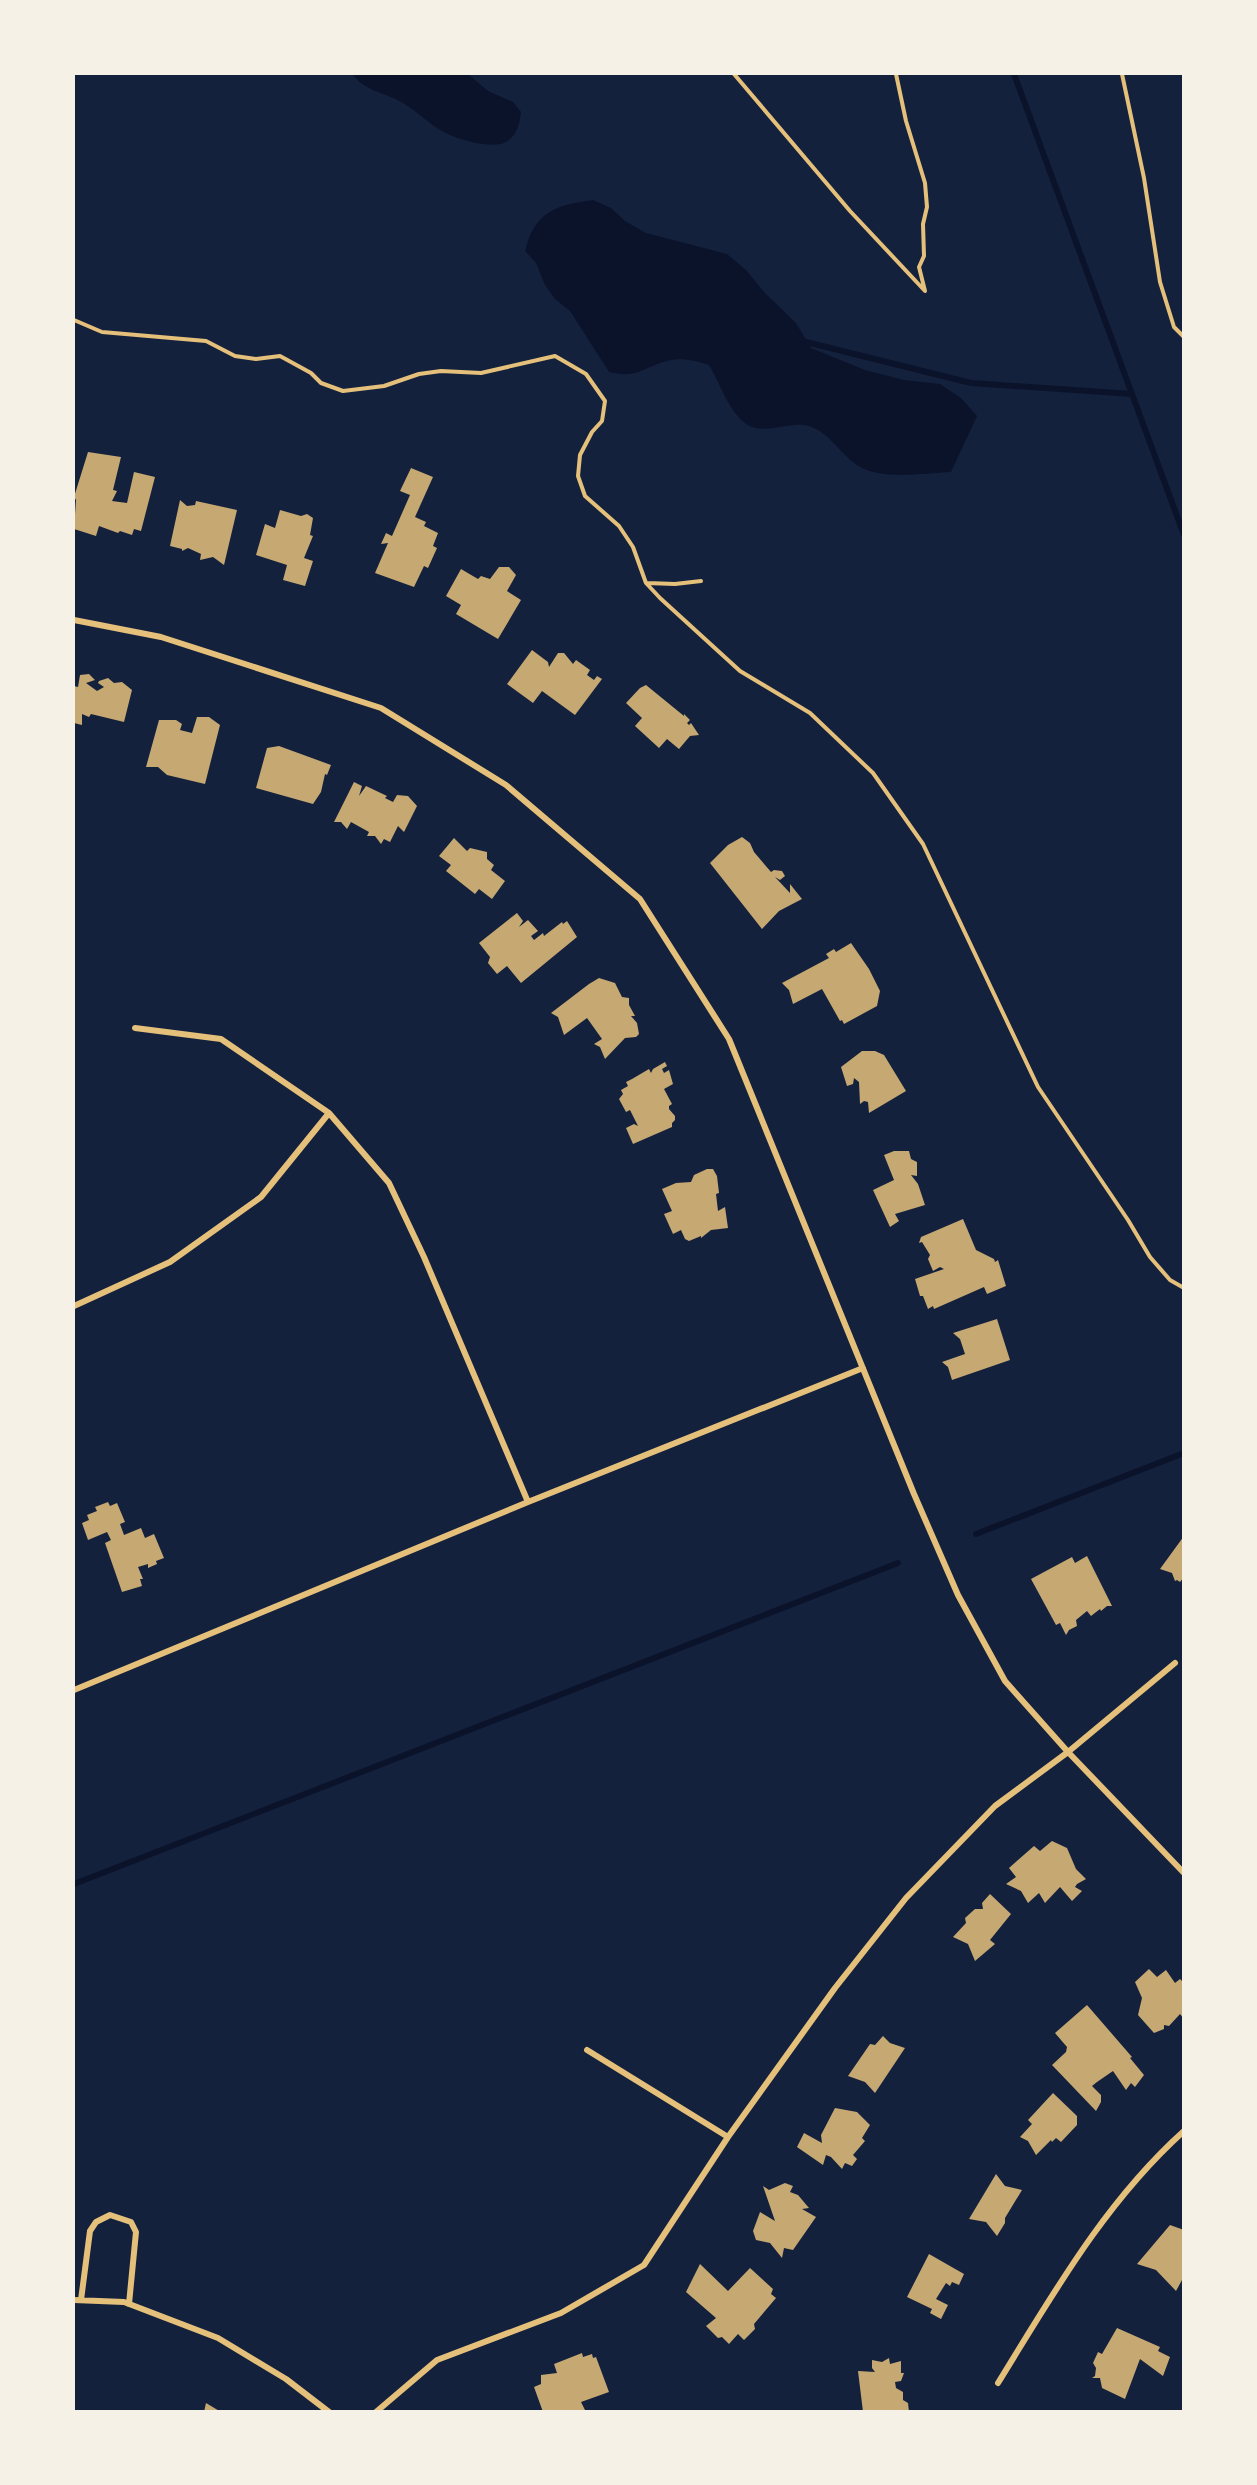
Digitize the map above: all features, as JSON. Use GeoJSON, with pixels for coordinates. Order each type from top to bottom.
{"type":"FeatureCollection","features":[{"type":"Feature","properties":{"kind":"street"},"geometry":{"type":"LineString","coordinates":[[74,620],[161,637],[381,708],[506,785],[640,899],[729,1039],[958,1595],[1005,1681],[1068,1752],[1184,1873]]}},
{"type":"Feature","properties":{"kind":"street"},"geometry":{"type":"LineString","coordinates":[[135,1028],[221,1039],[329,1113],[388,1183],[424,1257],[528,1502]]}},
{"type":"Feature","properties":{"kind":"street"},"geometry":{"type":"LineString","coordinates":[[74,1306],[170,1262],[261,1197],[329,1113]]}},
{"type":"Feature","properties":{"kind":"street"},"geometry":{"type":"LineString","coordinates":[[74,1690],[528,1502],[863,1368]]}},
{"type":"Feature","properties":{"kind":"street"},"geometry":{"type":"LineString","coordinates":[[376,2412],[437,2360],[561,2313],[644,2265],[728,2137],[835,1988],[906,1898],[995,1806],[1068,1752],[1174,1663]]}},
{"type":"Feature","properties":{"kind":"street"},"geometry":{"type":"LineString","coordinates":[[588,2050],[728,2137]]}},
{"type":"Feature","properties":{"kind":"street"},"geometry":{"type":"LineString","coordinates":[[998,2383],[1065,2274],[1119,2197],[1184,2131]]}},
{"type":"Feature","properties":{"kind":"street"},"geometry":{"type":"LineString","coordinates":[[81,2300],[90,2231],[96,2222],[110,2215],[120,2216],[131,2222],[136,2232],[129,2304]]}},
{"type":"Feature","properties":{"kind":"street"},"geometry":{"type":"LineString","coordinates":[[74,2300],[129,2304],[218,2338],[286,2379],[329,2412]]}},
{"type":"Feature","properties":{"kind":"path"},"geometry":{"type":"LineString","coordinates":[[734,74],[850,212],[925,291],[919,267],[924,256],[923,224],[927,207],[925,183],[906,121],[896,74]]}},
{"type":"Feature","properties":{"kind":"path"},"geometry":{"type":"LineString","coordinates":[[1122,74],[1144,178],[1160,282],[1174,327],[1184,337]]}},
{"type":"Feature","properties":{"kind":"path"},"geometry":{"type":"LineString","coordinates":[[74,320],[102,332],[206,341],[235,356],[256,359],[280,356],[311,373],[321,383],[343,391],[384,386],[419,374],[441,371],[481,373],[555,356],[586,374],[605,401],[602,421],[592,432],[580,455],[578,476],[585,496],[619,526],[633,547],[646,582],[740,671],[810,713],[873,773],[923,844],[1038,1087],[1122,1211],[1150,1257],[1170,1280],[1184,1288]]}},
{"type":"Feature","properties":{"kind":"path"},"geometry":{"type":"LineString","coordinates":[[646,582],[675,584],[701,581]]}},
{"type":"Feature","properties":{"kind":"water"},"geometry":{"type":"Polygon","coordinates":[[[353,74],[468,74],[488,91],[513,102],[521,112],[518,126],[512,138],[504,143],[488,145],[460,139],[443,132],[403,103],[369,88],[357,80],[353,74]]]}},
{"type":"Feature","properties":{"kind":"water"},"geometry":{"type":"Polygon","coordinates":[[[593,200],[611,208],[625,221],[646,233],[727,254],[746,270],[765,293],[796,323],[811,348],[865,370],[904,380],[940,384],[961,398],[977,416],[951,472],[902,475],[877,473],[857,465],[826,436],[812,427],[796,425],[758,429],[751,427],[734,411],[709,365],[678,359],[639,372],[619,374],[609,372],[570,311],[555,299],[545,285],[536,263],[525,251],[535,227],[549,212],[568,204],[593,200]]]}},
{"type":"Feature","properties":{"kind":"building"},"geometry":{"type":"Polygon","coordinates":[[[88,452],[121,457],[113,490],[117,491],[112,501],[127,503],[134,472],[155,477],[141,531],[134,529],[132,535],[99,526],[96,536],[74,529],[76,500],[74,497],[88,452]]]}},
{"type":"Feature","properties":{"kind":"building"},"geometry":{"type":"Polygon","coordinates":[[[411,468],[433,477],[415,517],[426,522],[424,526],[438,533],[433,546],[437,548],[428,568],[424,566],[414,587],[375,573],[388,543],[381,544],[386,533],[392,536],[410,495],[400,491],[411,468]]]}},
{"type":"Feature","properties":{"kind":"building"},"geometry":{"type":"Polygon","coordinates":[[[180,500],[187,506],[195,505],[196,501],[237,510],[224,565],[213,557],[200,560],[201,554],[188,548],[182,551],[182,549],[170,546],[180,500]]]}},
{"type":"Feature","properties":{"kind":"building"},"geometry":{"type":"Polygon","coordinates":[[[280,510],[301,516],[307,514],[313,518],[310,535],[313,536],[304,558],[313,561],[305,586],[283,580],[287,565],[256,555],[265,524],[275,528],[280,510]]]}},
{"type":"Feature","properties":{"kind":"building"},"geometry":{"type":"Polygon","coordinates":[[[499,567],[509,567],[516,575],[507,591],[521,600],[498,639],[456,614],[461,605],[446,596],[461,569],[478,579],[481,576],[490,579],[499,567]]]}},
{"type":"Feature","properties":{"kind":"building"},"geometry":{"type":"Polygon","coordinates":[[[532,650],[548,662],[549,667],[558,653],[564,653],[573,664],[576,660],[590,670],[587,675],[594,680],[597,676],[602,679],[575,715],[542,691],[533,703],[507,684],[532,650]]]}},
{"type":"Feature","properties":{"kind":"building"},"geometry":{"type":"Polygon","coordinates":[[[89,674],[95,680],[86,683],[97,691],[104,687],[98,683],[99,681],[108,678],[114,683],[122,682],[132,690],[124,722],[82,714],[82,725],[74,723],[74,686],[78,687],[80,675],[89,674]]]}},
{"type":"Feature","properties":{"kind":"building"},"geometry":{"type":"Polygon","coordinates":[[[646,685],[684,716],[684,714],[690,720],[687,723],[689,725],[691,723],[699,735],[690,736],[679,749],[667,739],[659,748],[635,726],[642,718],[626,703],[646,685]]]}},
{"type":"Feature","properties":{"kind":"building"},"geometry":{"type":"Polygon","coordinates":[[[197,717],[209,717],[220,725],[205,784],[167,775],[158,767],[146,767],[159,720],[176,720],[182,724],[180,730],[192,733],[197,717]]]}},
{"type":"Feature","properties":{"kind":"building"},"geometry":{"type":"Polygon","coordinates":[[[279,746],[331,765],[327,775],[325,774],[321,792],[313,804],[256,788],[267,748],[279,746]]]}},
{"type":"Feature","properties":{"kind":"building"},"geometry":{"type":"Polygon","coordinates":[[[354,782],[362,786],[359,796],[366,786],[387,796],[385,798],[393,802],[397,795],[408,796],[417,806],[404,832],[398,826],[390,842],[384,839],[381,844],[375,836],[367,836],[369,832],[351,822],[347,829],[341,822],[334,822],[354,782]]]}},
{"type":"Feature","properties":{"kind":"building"},"geometry":{"type":"Polygon","coordinates":[[[742,837],[750,843],[754,852],[771,872],[782,871],[785,876],[780,880],[775,877],[790,893],[790,884],[802,899],[779,911],[762,929],[710,863],[728,845],[742,837]]]}},
{"type":"Feature","properties":{"kind":"building"},"geometry":{"type":"Polygon","coordinates":[[[454,838],[467,851],[470,848],[487,852],[487,859],[494,865],[491,870],[505,881],[492,899],[479,889],[475,894],[446,871],[451,865],[439,856],[454,838]]]}},
{"type":"Feature","properties":{"kind":"building"},"geometry":{"type":"Polygon","coordinates":[[[517,913],[523,921],[519,927],[528,920],[538,931],[531,936],[534,940],[567,921],[577,937],[521,983],[507,966],[497,974],[488,963],[490,957],[479,943],[517,913]]]}},
{"type":"Feature","properties":{"kind":"building"},"geometry":{"type":"Polygon","coordinates":[[[851,943],[869,969],[880,991],[877,1006],[844,1024],[822,989],[793,1004],[789,990],[782,983],[829,958],[826,954],[834,949],[836,952],[851,943]]]}},
{"type":"Feature","properties":{"kind":"building"},"geometry":{"type":"Polygon","coordinates":[[[599,978],[615,983],[622,997],[629,998],[629,1005],[635,1016],[631,1016],[637,1023],[639,1034],[636,1037],[625,1038],[605,1059],[600,1047],[594,1044],[602,1039],[587,1018],[564,1035],[558,1017],[551,1013],[599,978]]]}},
{"type":"Feature","properties":{"kind":"building"},"geometry":{"type":"Polygon","coordinates":[[[862,1051],[875,1051],[884,1055],[906,1091],[869,1113],[868,1102],[864,1101],[860,1104],[859,1082],[854,1078],[853,1084],[847,1086],[841,1067],[862,1051]]]}},
{"type":"Feature","properties":{"kind":"building"},"geometry":{"type":"Polygon","coordinates":[[[665,1062],[667,1066],[662,1069],[664,1073],[669,1070],[673,1084],[664,1089],[672,1104],[669,1109],[675,1116],[675,1120],[672,1127],[633,1144],[626,1128],[634,1124],[638,1126],[630,1110],[626,1112],[619,1099],[623,1094],[621,1090],[628,1086],[626,1082],[649,1069],[651,1073],[653,1069],[665,1062]]]}},
{"type":"Feature","properties":{"kind":"building"},"geometry":{"type":"Polygon","coordinates":[[[894,1151],[909,1151],[911,1159],[917,1162],[917,1176],[911,1175],[918,1184],[925,1205],[895,1214],[899,1221],[890,1227],[873,1190],[894,1180],[884,1155],[894,1151]]]}},
{"type":"Feature","properties":{"kind":"building"},"geometry":{"type":"Polygon","coordinates":[[[707,1169],[713,1169],[717,1176],[718,1211],[725,1207],[728,1228],[711,1230],[701,1238],[701,1236],[689,1241],[685,1239],[681,1230],[673,1234],[664,1214],[672,1211],[662,1189],[676,1183],[691,1182],[694,1175],[707,1169]]]}},
{"type":"Feature","properties":{"kind":"building"},"geometry":{"type":"Polygon","coordinates":[[[963,1219],[976,1250],[994,1259],[995,1262],[998,1260],[1006,1286],[987,1294],[984,1287],[934,1309],[933,1306],[928,1309],[923,1296],[920,1296],[915,1279],[944,1269],[940,1267],[933,1271],[928,1259],[930,1255],[922,1242],[919,1243],[921,1237],[963,1219]]]}},
{"type":"Feature","properties":{"kind":"building"},"geometry":{"type":"Polygon","coordinates":[[[997,1319],[1010,1360],[952,1380],[948,1367],[942,1362],[965,1354],[960,1339],[953,1333],[997,1319]]]}},
{"type":"Feature","properties":{"kind":"building"},"geometry":{"type":"Polygon","coordinates":[[[108,1502],[110,1506],[117,1503],[125,1522],[120,1524],[124,1535],[141,1528],[145,1538],[154,1534],[164,1558],[148,1568],[148,1564],[138,1567],[143,1579],[140,1579],[142,1586],[122,1592],[105,1543],[111,1540],[107,1532],[88,1540],[82,1523],[89,1520],[87,1515],[97,1511],[95,1507],[108,1502]]]}},
{"type":"Feature","properties":{"kind":"building"},"geometry":{"type":"Polygon","coordinates":[[[1184,1536],[1184,1577],[1180,1582],[1175,1581],[1172,1573],[1160,1569],[1184,1536]]]}},
{"type":"Feature","properties":{"kind":"building"},"geometry":{"type":"Polygon","coordinates":[[[1087,1556],[1112,1606],[1107,1606],[1101,1611],[1100,1609],[1091,1616],[1087,1611],[1076,1620],[1077,1626],[1069,1630],[1066,1635],[1060,1623],[1056,1625],[1031,1579],[1072,1557],[1075,1563],[1087,1556]]]}},
{"type":"Feature","properties":{"kind":"building"},"geometry":{"type":"Polygon","coordinates":[[[1052,1841],[1067,1848],[1076,1869],[1086,1879],[1075,1887],[1082,1891],[1072,1901],[1060,1887],[1045,1903],[1039,1893],[1028,1903],[1021,1891],[1006,1884],[1016,1877],[1009,1868],[1034,1846],[1040,1851],[1052,1841]]]}},
{"type":"Feature","properties":{"kind":"building"},"geometry":{"type":"Polygon","coordinates":[[[990,1894],[1011,1914],[990,1940],[995,1944],[975,1961],[968,1944],[953,1937],[966,1923],[965,1918],[975,1909],[983,1909],[982,1903],[990,1894]]]}},
{"type":"Feature","properties":{"kind":"building"},"geometry":{"type":"Polygon","coordinates":[[[1149,1969],[1157,1977],[1166,1970],[1175,1983],[1180,1979],[1184,1983],[1184,2019],[1180,2014],[1169,2026],[1164,2025],[1164,2029],[1154,2033],[1138,2015],[1142,1998],[1135,1982],[1149,1969]]]}},
{"type":"Feature","properties":{"kind":"building"},"geometry":{"type":"Polygon","coordinates":[[[1087,2005],[1132,2057],[1130,2058],[1144,2075],[1135,2087],[1131,2083],[1126,2090],[1113,2071],[1097,2082],[1092,2086],[1101,2095],[1101,2102],[1096,2111],[1052,2065],[1066,2052],[1067,2047],[1055,2033],[1087,2005]]]}},
{"type":"Feature","properties":{"kind":"building"},"geometry":{"type":"Polygon","coordinates":[[[883,2036],[890,2043],[905,2048],[875,2093],[865,2082],[848,2076],[870,2044],[875,2045],[883,2036]]]}},
{"type":"Feature","properties":{"kind":"building"},"geometry":{"type":"Polygon","coordinates":[[[1053,2093],[1077,2116],[1077,2125],[1061,2142],[1056,2138],[1052,2142],[1051,2140],[1036,2155],[1028,2141],[1020,2137],[1032,2124],[1028,2120],[1053,2093]]]}},
{"type":"Feature","properties":{"kind":"building"},"geometry":{"type":"Polygon","coordinates":[[[835,2108],[857,2112],[870,2125],[862,2138],[865,2141],[853,2155],[857,2159],[852,2166],[845,2163],[842,2169],[831,2157],[826,2155],[823,2165],[797,2147],[804,2133],[822,2143],[821,2135],[835,2108]]]}},
{"type":"Feature","properties":{"kind":"building"},"geometry":{"type":"Polygon","coordinates":[[[996,2174],[1005,2186],[1022,2190],[997,2236],[986,2222],[969,2219],[996,2174]]]}},
{"type":"Feature","properties":{"kind":"building"},"geometry":{"type":"Polygon","coordinates":[[[785,2183],[793,2186],[790,2192],[798,2195],[809,2208],[802,2209],[816,2217],[793,2250],[784,2248],[782,2258],[770,2243],[756,2240],[753,2231],[760,2212],[775,2221],[763,2186],[769,2190],[785,2183]]]}},
{"type":"Feature","properties":{"kind":"building"},"geometry":{"type":"Polygon","coordinates":[[[1170,2225],[1184,2230],[1184,2282],[1182,2280],[1176,2291],[1156,2270],[1137,2264],[1170,2225]]]}},
{"type":"Feature","properties":{"kind":"building"},"geometry":{"type":"Polygon","coordinates":[[[929,2254],[964,2274],[959,2285],[952,2282],[950,2286],[946,2283],[936,2299],[948,2305],[941,2319],[930,2313],[932,2309],[907,2297],[929,2254]]]}},
{"type":"Feature","properties":{"kind":"building"},"geometry":{"type":"Polygon","coordinates":[[[700,2264],[728,2291],[750,2268],[773,2289],[771,2294],[776,2298],[754,2324],[755,2329],[744,2340],[738,2334],[729,2344],[722,2337],[718,2338],[706,2326],[716,2318],[686,2292],[700,2264]]]}},
{"type":"Feature","properties":{"kind":"building"},"geometry":{"type":"Polygon","coordinates":[[[1117,2328],[1160,2347],[1158,2351],[1170,2357],[1163,2376],[1140,2359],[1125,2399],[1102,2388],[1100,2378],[1092,2378],[1095,2376],[1096,2368],[1093,2363],[1098,2352],[1102,2354],[1117,2328]]]}},
{"type":"Feature","properties":{"kind":"building"},"geometry":{"type":"Polygon","coordinates":[[[582,2353],[583,2357],[592,2354],[593,2358],[596,2357],[609,2392],[581,2402],[586,2412],[543,2412],[534,2387],[541,2384],[541,2375],[557,2373],[554,2364],[582,2353]]]}},
{"type":"Feature","properties":{"kind":"building"},"geometry":{"type":"Polygon","coordinates":[[[889,2358],[890,2364],[901,2361],[901,2373],[904,2373],[901,2381],[895,2382],[896,2388],[903,2392],[903,2400],[908,2403],[909,2412],[863,2412],[858,2371],[875,2372],[872,2368],[872,2360],[882,2362],[889,2358]]]}},
{"type":"Feature","properties":{"kind":"building"},"geometry":{"type":"Polygon","coordinates":[[[206,2403],[221,2412],[204,2412],[206,2403]]]}},
{"type":"Feature","properties":{"kind":"waterway"},"geometry":{"type":"LineString","coordinates":[[1014,74],[1184,535]]}},
{"type":"Feature","properties":{"kind":"waterway"},"geometry":{"type":"LineString","coordinates":[[802,341],[971,383],[1132,394]]}},
{"type":"Feature","properties":{"kind":"waterway"},"geometry":{"type":"LineString","coordinates":[[976,1534],[1184,1453]]}},
{"type":"Feature","properties":{"kind":"waterway"},"geometry":{"type":"LineString","coordinates":[[74,1884],[898,1563]]}}]}
